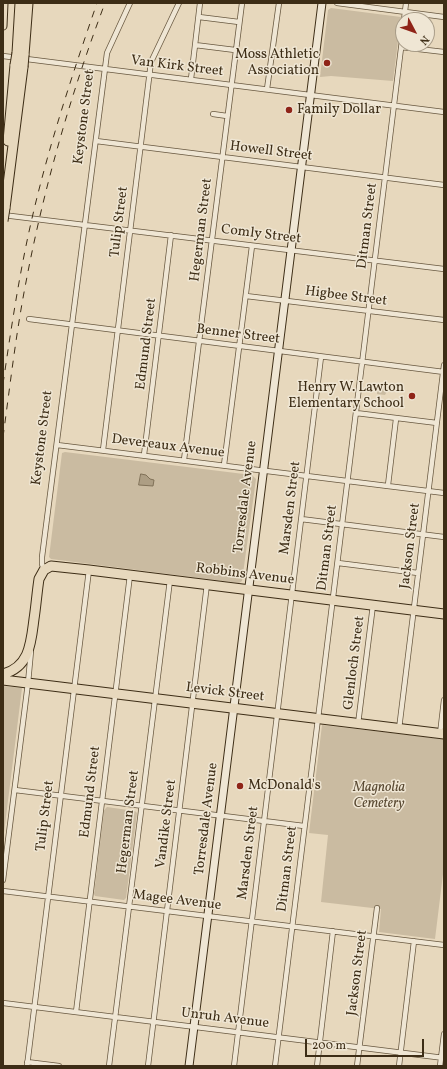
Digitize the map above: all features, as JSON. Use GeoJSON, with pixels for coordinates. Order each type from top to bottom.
{"type":"FeatureCollection","features":[{"type":"Feature","properties":{"kind":"highway"},"geometry":{"type":"LineString","coordinates":[[20,3],[20,54]]}},
{"type":"Feature","properties":{"kind":"highway"},"geometry":{"type":"LineString","coordinates":[[3,222],[20,54],[28,3]]}},
{"type":"Feature","properties":{"kind":"highway"},"geometry":{"type":"LineString","coordinates":[[3,182],[19,66]]}},
{"type":"Feature","properties":{"kind":"highway","name":"Robbins Avenue"},"geometry":{"type":"LineString","coordinates":[[44,570],[47,567],[58,566],[444,614]]}},
{"type":"Feature","properties":{"kind":"highway","name":"Keystone Street"},"geometry":{"type":"LineString","coordinates":[[31,643],[39,579],[44,570]]}},
{"type":"Feature","properties":{"kind":"highway"},"geometry":{"type":"LineString","coordinates":[[3,674],[11,672],[20,666],[27,656],[31,643]]}},
{"type":"Feature","properties":{"kind":"highway","name":"Levick Street"},"geometry":{"type":"LineString","coordinates":[[3,680],[442,734]]}},
{"type":"Feature","properties":{"kind":"main road"},"geometry":{"type":"LineString","coordinates":[[3,26],[4,3]]}},
{"type":"Feature","properties":{"kind":"street","name":"Keystone Street"},"geometry":{"type":"LineString","coordinates":[[44,570],[42,557],[96,142],[104,69],[107,53],[130,3]]}},
{"type":"Feature","properties":{"kind":"street","name":"Tulip Street"},"geometry":{"type":"LineString","coordinates":[[103,450],[151,62],[179,3]]}},
{"type":"Feature","properties":{"kind":"street"},"geometry":{"type":"LineString","coordinates":[[191,79],[200,3]]}},
{"type":"Feature","properties":{"kind":"street","name":"Hegerman Street"},"geometry":{"type":"LineString","coordinates":[[184,460],[242,3]]}},
{"type":"Feature","properties":{"kind":"street"},"geometry":{"type":"LineString","coordinates":[[267,89],[278,3]]}},
{"type":"Feature","properties":{"kind":"street","name":"Torresdale Avenue"},"geometry":{"type":"LineString","coordinates":[[190,1066],[248,589],[322,3]]}},
{"type":"Feature","properties":{"kind":"street"},"geometry":{"type":"LineString","coordinates":[[337,3],[405,12],[406,3]]}},
{"type":"Feature","properties":{"kind":"street"},"geometry":{"type":"LineString","coordinates":[[199,17],[239,22]]}},
{"type":"Feature","properties":{"kind":"street"},"geometry":{"type":"LineString","coordinates":[[195,45],[235,50]]}},
{"type":"Feature","properties":{"kind":"street","name":"Ditman Street"},"geometry":{"type":"LineString","coordinates":[[275,1066],[400,52]]}},
{"type":"Feature","properties":{"kind":"street","name":"Van Kirk Street"},"geometry":{"type":"LineString","coordinates":[[3,56],[444,112]]}},
{"type":"Feature","properties":{"kind":"street"},"geometry":{"type":"LineString","coordinates":[[213,114],[227,116]]}},
{"type":"Feature","properties":{"kind":"street","name":"Howell Street"},"geometry":{"type":"LineString","coordinates":[[96,142],[444,185]]}},
{"type":"Feature","properties":{"kind":"street","name":"Comly Street"},"geometry":{"type":"LineString","coordinates":[[4,211],[85,225],[444,269]]}},
{"type":"Feature","properties":{"kind":"street","name":"Edmund Street"},"geometry":{"type":"LineString","coordinates":[[144,455],[171,236]]}},
{"type":"Feature","properties":{"kind":"street"},"geometry":{"type":"LineString","coordinates":[[224,465],[252,246]]}},
{"type":"Feature","properties":{"kind":"street","name":"Higbee Street"},"geometry":{"type":"LineString","coordinates":[[246,296],[444,320]]}},
{"type":"Feature","properties":{"kind":"street","name":"Benner Street"},"geometry":{"type":"LineString","coordinates":[[29,319],[118,332],[444,372]]}},
{"type":"Feature","properties":{"kind":"street","name":"Marsden Street"},"geometry":{"type":"LineString","coordinates":[[234,1066],[321,357]]}},
{"type":"Feature","properties":{"kind":"street","name":"Jackson Street"},"geometry":{"type":"LineString","coordinates":[[399,729],[444,365]]}},
{"type":"Feature","properties":{"kind":"street"},"geometry":{"type":"LineString","coordinates":[[356,413],[437,423]]}},
{"type":"Feature","properties":{"kind":"street"},"geometry":{"type":"LineString","coordinates":[[388,486],[396,419]]}},
{"type":"Feature","properties":{"kind":"street","name":"Devereaux Avenue"},"geometry":{"type":"LineString","coordinates":[[57,445],[444,493]]}},
{"type":"Feature","properties":{"kind":"street"},"geometry":{"type":"LineString","coordinates":[[301,519],[444,537]]}},
{"type":"Feature","properties":{"kind":"street"},"geometry":{"type":"LineString","coordinates":[[338,563],[418,573]]}},
{"type":"Feature","properties":{"kind":"street","name":"Tulip Street"},"geometry":{"type":"LineString","coordinates":[[27,1064],[89,570]]}},
{"type":"Feature","properties":{"kind":"street","name":"Edmund Street"},"geometry":{"type":"LineString","coordinates":[[76,1012],[88,901],[130,575]]}},
{"type":"Feature","properties":{"kind":"street","name":"Hegerman Street"},"geometry":{"type":"LineString","coordinates":[[109,1066],[170,580]]}},
{"type":"Feature","properties":{"kind":"street","name":"Vandike Street"},"geometry":{"type":"LineString","coordinates":[[148,1066],[207,584]]}},
{"type":"Feature","properties":{"kind":"street","name":"Glenloch Street"},"geometry":{"type":"LineString","coordinates":[[358,724],[373,605]]}},
{"type":"Feature","properties":{"kind":"street","name":"Keystone Street"},"geometry":{"type":"LineString","coordinates":[[3,880],[28,683],[31,643]]}},
{"type":"Feature","properties":{"kind":"street"},"geometry":{"type":"LineString","coordinates":[[442,734],[444,700]]}},
{"type":"Feature","properties":{"kind":"street"},"geometry":{"type":"LineString","coordinates":[[15,790],[304,826]]}},
{"type":"Feature","properties":{"kind":"street","name":"Magee Avenue"},"geometry":{"type":"LineString","coordinates":[[3,890],[444,945]]}},
{"type":"Feature","properties":{"kind":"street","name":"Jackson Street"},"geometry":{"type":"LineString","coordinates":[[357,1066],[377,908]]}},
{"type":"Feature","properties":{"kind":"street"},"geometry":{"type":"LineString","coordinates":[[317,1066],[333,931]]}},
{"type":"Feature","properties":{"kind":"street"},"geometry":{"type":"LineString","coordinates":[[399,1066],[414,941]]}},
{"type":"Feature","properties":{"kind":"street","name":"Unruh Avenue"},"geometry":{"type":"LineString","coordinates":[[3,1002],[442,1058]]}},
{"type":"Feature","properties":{"kind":"street"},"geometry":{"type":"LineString","coordinates":[[440,1066],[444,1034]]}},
{"type":"Feature","properties":{"kind":"street"},"geometry":{"type":"LineString","coordinates":[[27,1064],[59,1066]]}},
{"type":"Feature","properties":{"kind":"green space"},"geometry":{"type":"Polygon","coordinates":[[[331,8],[395,16],[395,52],[397,52],[393,81],[331,76],[320,77],[328,10],[331,8]]]}},
{"type":"Feature","properties":{"kind":"green space"},"geometry":{"type":"Polygon","coordinates":[[[374,386],[387,387],[388,389],[385,395],[377,394],[377,390],[374,389],[374,386]]]}},
{"type":"Feature","properties":{"kind":"green space"},"geometry":{"type":"Polygon","coordinates":[[[65,452],[252,475],[256,479],[242,581],[239,583],[51,559],[49,557],[62,453],[65,452]]]}},
{"type":"Feature","properties":{"kind":"green space"},"geometry":{"type":"Polygon","coordinates":[[[3,686],[22,688],[3,841],[3,686]]]}},
{"type":"Feature","properties":{"kind":"green space","name":"Magnolia Cemetery"},"geometry":{"type":"Polygon","coordinates":[[[322,725],[444,739],[444,866],[435,939],[379,932],[381,909],[321,902],[328,835],[309,833],[322,725]]]}},
{"type":"Feature","properties":{"kind":"green space"},"geometry":{"type":"Polygon","coordinates":[[[107,807],[135,811],[137,813],[126,898],[124,900],[95,896],[94,894],[104,810],[107,807]]]}},
{"type":"Feature","properties":{"kind":"shaded area"},"geometry":{"type":"Polygon","coordinates":[[[141,474],[154,480],[153,486],[139,485],[141,474]]]}},
{"type":"Feature","properties":{"kind":"railway"},"geometry":{"type":"LineString","coordinates":[[3,384],[20,277],[41,181],[58,121],[97,3]]}},
{"type":"Feature","properties":{"kind":"railway"},"geometry":{"type":"LineString","coordinates":[[3,437],[22,301],[41,211],[70,106],[105,3]]}},
{"type":"Feature","properties":{"kind":"place","name":"Moss Athletic Association"},"geometry":{"type":"Point","coordinates":[327,63]}},
{"type":"Feature","properties":{"kind":"place","name":"Family Dollar"},"geometry":{"type":"Point","coordinates":[289,110]}},
{"type":"Feature","properties":{"kind":"place","name":"Henry W. Lawton Elementary School"},"geometry":{"type":"Point","coordinates":[412,396]}},
{"type":"Feature","properties":{"kind":"place","name":"McDonald's"},"geometry":{"type":"Point","coordinates":[240,786]}}]}
